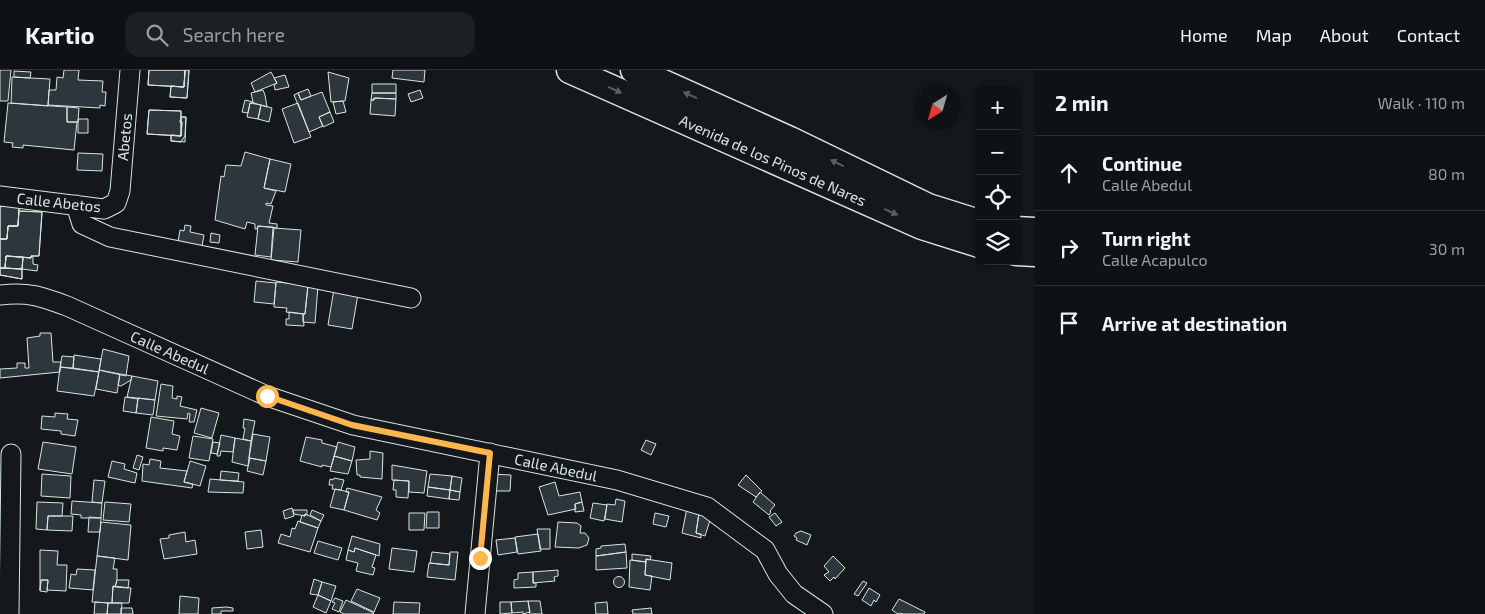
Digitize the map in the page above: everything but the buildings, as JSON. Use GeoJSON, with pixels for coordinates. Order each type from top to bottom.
{"type":"FeatureCollection","features":[{"type":"Feature","properties":{"kind":"street","name":"Abetos"},"geometry":{"type":"LineString","coordinates":[[116,203],[120,192],[130,70]]}},
{"type":"Feature","properties":{"kind":"street","name":"Avenida de los Pinos de Nares"},"geometry":{"type":"LineString","coordinates":[[570,70],[783,151],[925,216],[975,242]]}},
{"type":"Feature","properties":{"kind":"street","name":"Avenida de los Pinos de Nares"},"geometry":{"type":"LineString","coordinates":[[634,70],[783,151]]}},
{"type":"Feature","properties":{"kind":"street","name":"Calle Abetos"},"geometry":{"type":"LineString","coordinates":[[0,196],[104,209],[116,203]]}},
{"type":"Feature","properties":{"kind":"street"},"geometry":{"type":"LineString","coordinates":[[76,206],[82,224],[110,237],[411,298]]}},
{"type":"Feature","properties":{"kind":"street","name":"Avenida de los Pinos de Nares"},"geometry":{"type":"LineString","coordinates":[[925,216],[975,222]]}},
{"type":"Feature","properties":{"kind":"street"},"geometry":{"type":"LineString","coordinates":[[1020,230],[1035,231]]}},
{"type":"Feature","properties":{"kind":"street"},"geometry":{"type":"LineString","coordinates":[[1020,252],[1035,253]]}},
{"type":"Feature","properties":{"kind":"street","name":"Calle Abedul"},"geometry":{"type":"LineString","coordinates":[[0,295],[22,293],[53,301],[267,396],[352,425],[617,480],[706,508],[765,550],[778,574],[794,594],[824,614]]}},
{"type":"Feature","properties":{"kind":"street"},"geometry":{"type":"LineString","coordinates":[[475,614],[490,453]]}},
{"type":"Feature","properties":{"kind":"street"},"geometry":{"type":"LineString","coordinates":[[9,614],[4,561],[11,454]]}},
{"type":"Feature","properties":{"kind":"route"},"geometry":{"type":"LineString","coordinates":[[267,396],[352,425],[490,453],[480,558]]}}]}
